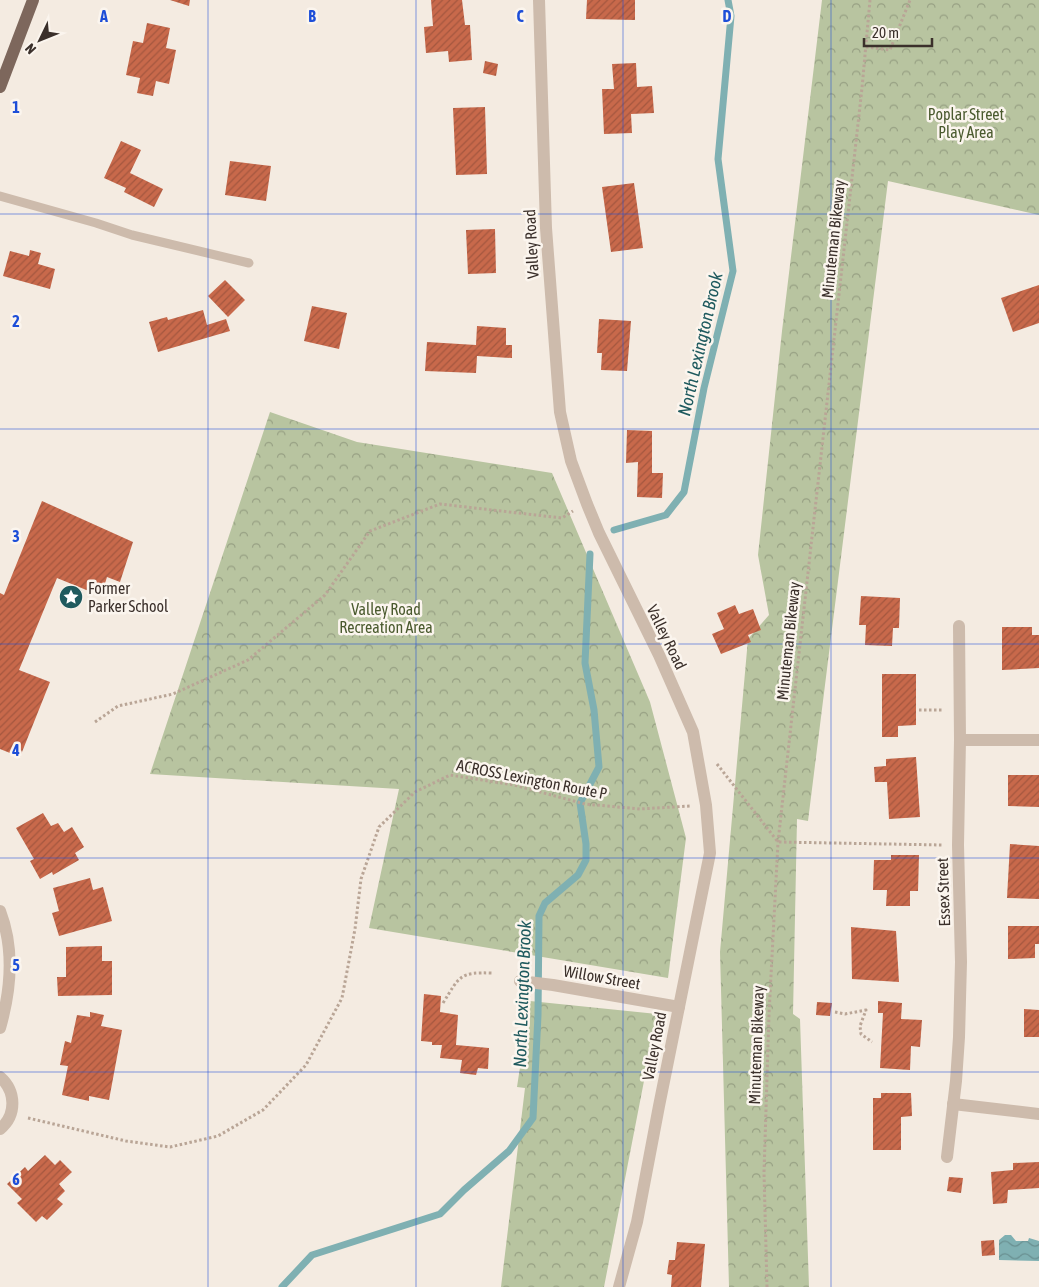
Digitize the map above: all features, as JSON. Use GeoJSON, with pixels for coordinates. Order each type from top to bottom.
{"type":"FeatureCollection","features":[{"type":"Feature","properties":{"kind":"main road"},"geometry":{"type":"LineString","coordinates":[[0,87],[33,0]]}},
{"type":"Feature","properties":{"kind":"street","name":"Valley Road"},"geometry":{"type":"LineString","coordinates":[[539,0],[546,228],[560,412],[572,461],[587,504],[659,655],[693,732],[706,806],[710,853],[636,1230],[619,1287]]}},
{"type":"Feature","properties":{"kind":"street","name":"Essex Street"},"geometry":{"type":"LineString","coordinates":[[946,1157],[959,1036],[962,962],[958,845],[960,740],[959,626]]}},
{"type":"Feature","properties":{"kind":"street"},"geometry":{"type":"LineString","coordinates":[[960,740],[1039,740]]}},
{"type":"Feature","properties":{"kind":"street"},"geometry":{"type":"LineString","coordinates":[[0,912],[6,931],[10,986],[0,1028]]}},
{"type":"Feature","properties":{"kind":"street","name":"Willow Street"},"geometry":{"type":"LineString","coordinates":[[520,981],[679,1007]]}},
{"type":"Feature","properties":{"kind":"street"},"geometry":{"type":"LineString","coordinates":[[0,1077],[10,1091],[13,1106],[8,1120],[0,1129]]}},
{"type":"Feature","properties":{"kind":"street"},"geometry":{"type":"LineString","coordinates":[[953,1104],[1039,1114]]}},
{"type":"Feature","properties":{"kind":"lane"},"geometry":{"type":"LineString","coordinates":[[0,196],[132,235],[249,263]]}},
{"type":"Feature","properties":{"kind":"path","name":"Minuteman Bikeway"},"geometry":{"type":"LineString","coordinates":[[767,1287],[764,1173],[769,1014],[778,842],[870,0]]}},
{"type":"Feature","properties":{"kind":"path"},"geometry":{"type":"LineString","coordinates":[[866,47],[890,50],[910,0]]}},
{"type":"Feature","properties":{"kind":"path"},"geometry":{"type":"LineString","coordinates":[[95,722],[118,706],[172,694],[248,660],[325,595],[370,531],[440,504],[562,518],[587,504]]}},
{"type":"Feature","properties":{"kind":"path"},"geometry":{"type":"LineString","coordinates":[[919,710],[960,711]]}},
{"type":"Feature","properties":{"kind":"path"},"geometry":{"type":"LineString","coordinates":[[716,762],[778,842],[958,845]]}},
{"type":"Feature","properties":{"kind":"path","name":"ACROSS Lexington Route P"},"geometry":{"type":"LineString","coordinates":[[11,1113],[92,1134],[170,1147],[218,1136],[263,1110],[306,1064],[342,998],[355,929],[361,879],[379,827],[415,792],[450,775],[514,785],[585,804],[640,809],[706,806]]}},
{"type":"Feature","properties":{"kind":"path"},"geometry":{"type":"LineString","coordinates":[[443,1003],[454,985],[463,976],[471,972],[492,973]]}},
{"type":"Feature","properties":{"kind":"path"},"geometry":{"type":"LineString","coordinates":[[835,1012],[845,1014],[866,1010],[860,1026],[861,1034],[872,1042]]}},
{"type":"Feature","properties":{"kind":"green space","name":"Poplar Street Play Area"},"geometry":{"type":"Polygon","coordinates":[[[822,0],[1039,0],[1039,215],[888,181],[808,821],[797,819],[793,1014],[800,1019],[809,1287],[729,1287],[720,952],[748,639],[769,615],[758,555],[782,331],[822,0]]]}},
{"type":"Feature","properties":{"kind":"green space","name":"Valley Road Recreation Area"},"geometry":{"type":"Polygon","coordinates":[[[270,412],[357,442],[552,473],[650,702],[686,838],[668,978],[369,928],[399,789],[150,774],[270,412]]]}},
{"type":"Feature","properties":{"kind":"green space"},"geometry":{"type":"Polygon","coordinates":[[[530,1001],[657,1014],[604,1287],[501,1287],[525,1088],[517,1087],[530,1001]]]}},
{"type":"Feature","properties":{"kind":"water"},"geometry":{"type":"Polygon","coordinates":[[[1005,1235],[1011,1235],[1016,1241],[1028,1241],[1029,1238],[1039,1241],[1039,1261],[999,1260],[999,1240],[1005,1235]]]}},
{"type":"Feature","properties":{"kind":"building"},"geometry":{"type":"Polygon","coordinates":[[[170,0],[190,0],[189,6],[170,0]]]}},
{"type":"Feature","properties":{"kind":"building"},"geometry":{"type":"Polygon","coordinates":[[[431,0],[462,0],[465,25],[470,25],[472,60],[449,62],[448,51],[426,53],[424,27],[433,26],[431,0]]]}},
{"type":"Feature","properties":{"kind":"building"},"geometry":{"type":"Polygon","coordinates":[[[587,0],[635,0],[635,20],[586,19],[587,0]]]}},
{"type":"Feature","properties":{"kind":"building"},"geometry":{"type":"Polygon","coordinates":[[[147,23],[170,28],[166,48],[176,50],[169,84],[156,81],[153,96],[137,93],[140,78],[126,75],[133,41],[143,43],[147,23]]]}},
{"type":"Feature","properties":{"kind":"building"},"geometry":{"type":"Polygon","coordinates":[[[485,61],[498,64],[496,76],[483,73],[485,61]]]}},
{"type":"Feature","properties":{"kind":"building"},"geometry":{"type":"Polygon","coordinates":[[[636,63],[637,87],[652,86],[654,113],[631,114],[632,133],[604,134],[602,89],[614,89],[612,64],[636,63]]]}},
{"type":"Feature","properties":{"kind":"building"},"geometry":{"type":"Polygon","coordinates":[[[485,107],[487,174],[456,175],[453,108],[485,107]]]}},
{"type":"Feature","properties":{"kind":"building"},"geometry":{"type":"Polygon","coordinates":[[[121,141],[141,150],[130,173],[163,189],[154,207],[124,192],[126,188],[104,178],[121,141]]]}},
{"type":"Feature","properties":{"kind":"building"},"geometry":{"type":"Polygon","coordinates":[[[230,161],[271,166],[266,201],[225,195],[230,161]]]}},
{"type":"Feature","properties":{"kind":"building"},"geometry":{"type":"Polygon","coordinates":[[[634,183],[643,248],[611,252],[602,187],[634,183]]]}},
{"type":"Feature","properties":{"kind":"building"},"geometry":{"type":"Polygon","coordinates":[[[495,229],[496,273],[468,274],[466,230],[495,229]]]}},
{"type":"Feature","properties":{"kind":"building"},"geometry":{"type":"Polygon","coordinates":[[[30,250],[41,253],[38,264],[55,269],[50,289],[3,276],[10,251],[29,256],[30,250]]]}},
{"type":"Feature","properties":{"kind":"building"},"geometry":{"type":"Polygon","coordinates":[[[225,280],[245,300],[228,317],[208,296],[225,280]]]}},
{"type":"Feature","properties":{"kind":"building"},"geometry":{"type":"Polygon","coordinates":[[[1039,285],[1039,323],[1013,332],[1001,298],[1039,285]]]}},
{"type":"Feature","properties":{"kind":"building"},"geometry":{"type":"Polygon","coordinates":[[[312,306],[347,313],[339,349],[304,341],[312,306]]]}},
{"type":"Feature","properties":{"kind":"building"},"geometry":{"type":"Polygon","coordinates":[[[203,310],[207,325],[226,319],[230,331],[158,352],[149,322],[167,317],[168,320],[203,310]]]}},
{"type":"Feature","properties":{"kind":"building"},"geometry":{"type":"Polygon","coordinates":[[[599,319],[631,321],[627,371],[601,370],[602,353],[597,353],[599,319]]]}},
{"type":"Feature","properties":{"kind":"building"},"geometry":{"type":"Polygon","coordinates":[[[477,326],[506,328],[506,345],[512,345],[512,358],[477,356],[476,373],[425,371],[427,342],[476,345],[477,326]]]}},
{"type":"Feature","properties":{"kind":"building"},"geometry":{"type":"Polygon","coordinates":[[[627,430],[652,431],[652,473],[663,473],[662,498],[637,497],[638,462],[626,463],[627,430]]]}},
{"type":"Feature","properties":{"kind":"building"},"geometry":{"type":"Polygon","coordinates":[[[42,501],[133,542],[120,582],[107,577],[101,596],[57,578],[19,670],[50,682],[20,757],[0,749],[0,593],[4,595],[42,501]]]}},
{"type":"Feature","properties":{"kind":"building"},"geometry":{"type":"Polygon","coordinates":[[[861,596],[900,598],[899,628],[893,628],[892,646],[865,645],[866,625],[859,625],[861,596]]]}},
{"type":"Feature","properties":{"kind":"building"},"geometry":{"type":"Polygon","coordinates":[[[735,605],[739,614],[753,609],[761,630],[748,635],[751,642],[721,654],[712,634],[724,629],[717,613],[735,605]]]}},
{"type":"Feature","properties":{"kind":"building"},"geometry":{"type":"Polygon","coordinates":[[[1002,627],[1032,627],[1032,635],[1039,635],[1039,668],[1002,670],[1002,627]]]}},
{"type":"Feature","properties":{"kind":"building"},"geometry":{"type":"Polygon","coordinates":[[[882,674],[916,674],[916,725],[898,726],[898,737],[882,737],[882,674]]]}},
{"type":"Feature","properties":{"kind":"building"},"geometry":{"type":"Polygon","coordinates":[[[916,757],[920,817],[889,819],[887,782],[875,782],[874,767],[886,766],[886,759],[916,757]]]}},
{"type":"Feature","properties":{"kind":"building"},"geometry":{"type":"Polygon","coordinates":[[[1008,775],[1039,775],[1039,807],[1008,806],[1008,775]]]}},
{"type":"Feature","properties":{"kind":"building"},"geometry":{"type":"Polygon","coordinates":[[[43,813],[51,826],[58,823],[64,832],[72,827],[84,847],[75,853],[79,860],[53,875],[52,872],[40,879],[30,861],[34,859],[16,828],[43,813]]]}},
{"type":"Feature","properties":{"kind":"building"},"geometry":{"type":"Polygon","coordinates":[[[1010,844],[1039,846],[1039,899],[1007,898],[1010,844]]]}},
{"type":"Feature","properties":{"kind":"building"},"geometry":{"type":"Polygon","coordinates":[[[891,855],[919,855],[918,891],[910,891],[910,906],[886,906],[887,890],[873,890],[874,860],[891,860],[891,855]]]}},
{"type":"Feature","properties":{"kind":"building"},"geometry":{"type":"Polygon","coordinates":[[[90,878],[93,890],[103,887],[112,921],[59,936],[52,913],[59,911],[53,888],[90,878]]]}},
{"type":"Feature","properties":{"kind":"building"},"geometry":{"type":"Polygon","coordinates":[[[1008,926],[1039,926],[1039,944],[1035,944],[1035,958],[1008,959],[1008,926]]]}},
{"type":"Feature","properties":{"kind":"building"},"geometry":{"type":"Polygon","coordinates":[[[851,927],[896,931],[899,982],[852,979],[851,927]]]}},
{"type":"Feature","properties":{"kind":"building"},"geometry":{"type":"Polygon","coordinates":[[[102,946],[102,961],[112,961],[112,995],[58,996],[57,977],[66,977],[66,947],[102,946]]]}},
{"type":"Feature","properties":{"kind":"building"},"geometry":{"type":"Polygon","coordinates":[[[424,994],[441,996],[440,1012],[458,1015],[456,1045],[489,1048],[488,1069],[478,1068],[476,1075],[460,1073],[462,1060],[440,1058],[442,1045],[432,1045],[432,1042],[421,1041],[424,994]]]}},
{"type":"Feature","properties":{"kind":"building"},"geometry":{"type":"Polygon","coordinates":[[[878,1001],[902,1003],[901,1019],[922,1020],[920,1047],[911,1046],[910,1070],[880,1068],[883,1013],[878,1013],[878,1001]]]}},
{"type":"Feature","properties":{"kind":"building"},"geometry":{"type":"Polygon","coordinates":[[[817,1002],[832,1003],[830,1016],[816,1015],[817,1002]]]}},
{"type":"Feature","properties":{"kind":"building"},"geometry":{"type":"Polygon","coordinates":[[[1024,1009],[1039,1010],[1039,1037],[1024,1037],[1024,1009]]]}},
{"type":"Feature","properties":{"kind":"building"},"geometry":{"type":"Polygon","coordinates":[[[90,1012],[104,1015],[101,1026],[122,1030],[109,1100],[89,1096],[89,1101],[62,1095],[68,1066],[60,1065],[65,1041],[71,1043],[77,1015],[90,1017],[90,1012]]]}},
{"type":"Feature","properties":{"kind":"building"},"geometry":{"type":"Polygon","coordinates":[[[881,1093],[911,1093],[912,1116],[901,1117],[901,1150],[873,1150],[873,1098],[881,1098],[881,1093]]]}},
{"type":"Feature","properties":{"kind":"building"},"geometry":{"type":"Polygon","coordinates":[[[45,1155],[55,1165],[60,1160],[72,1172],[59,1184],[65,1191],[57,1199],[63,1204],[47,1220],[42,1216],[36,1222],[17,1203],[22,1199],[7,1184],[25,1167],[28,1171],[45,1155]]]}},
{"type":"Feature","properties":{"kind":"building"},"geometry":{"type":"Polygon","coordinates":[[[1039,1162],[1039,1188],[1008,1190],[1007,1203],[993,1204],[991,1172],[1013,1170],[1013,1163],[1039,1162]]]}},
{"type":"Feature","properties":{"kind":"building"},"geometry":{"type":"Polygon","coordinates":[[[949,1177],[963,1178],[961,1193],[947,1191],[949,1177]]]}},
{"type":"Feature","properties":{"kind":"building"},"geometry":{"type":"Polygon","coordinates":[[[994,1240],[995,1255],[982,1256],[981,1241],[994,1240]]]}},
{"type":"Feature","properties":{"kind":"building"},"geometry":{"type":"Polygon","coordinates":[[[677,1242],[705,1244],[701,1287],[671,1287],[672,1275],[667,1274],[669,1260],[675,1260],[677,1242]]]}},
{"type":"Feature","properties":{"kind":"waterway","name":"North Lexington Brook"},"geometry":{"type":"LineString","coordinates":[[614,530],[666,515],[684,492],[704,388],[733,271],[718,159],[731,16],[728,0]]}},
{"type":"Feature","properties":{"kind":"waterway","name":"North Lexington Brook"},"geometry":{"type":"LineString","coordinates":[[282,1287],[312,1255],[440,1214],[464,1190],[509,1151],[533,1118],[538,1015],[539,916],[545,903],[578,875],[586,860],[586,844],[580,803],[599,767],[594,710],[585,663],[590,554]]}},
{"type":"Feature","properties":{"kind":"place","name":"Former Parker School"},"geometry":{"type":"Point","coordinates":[71,597]}}]}
